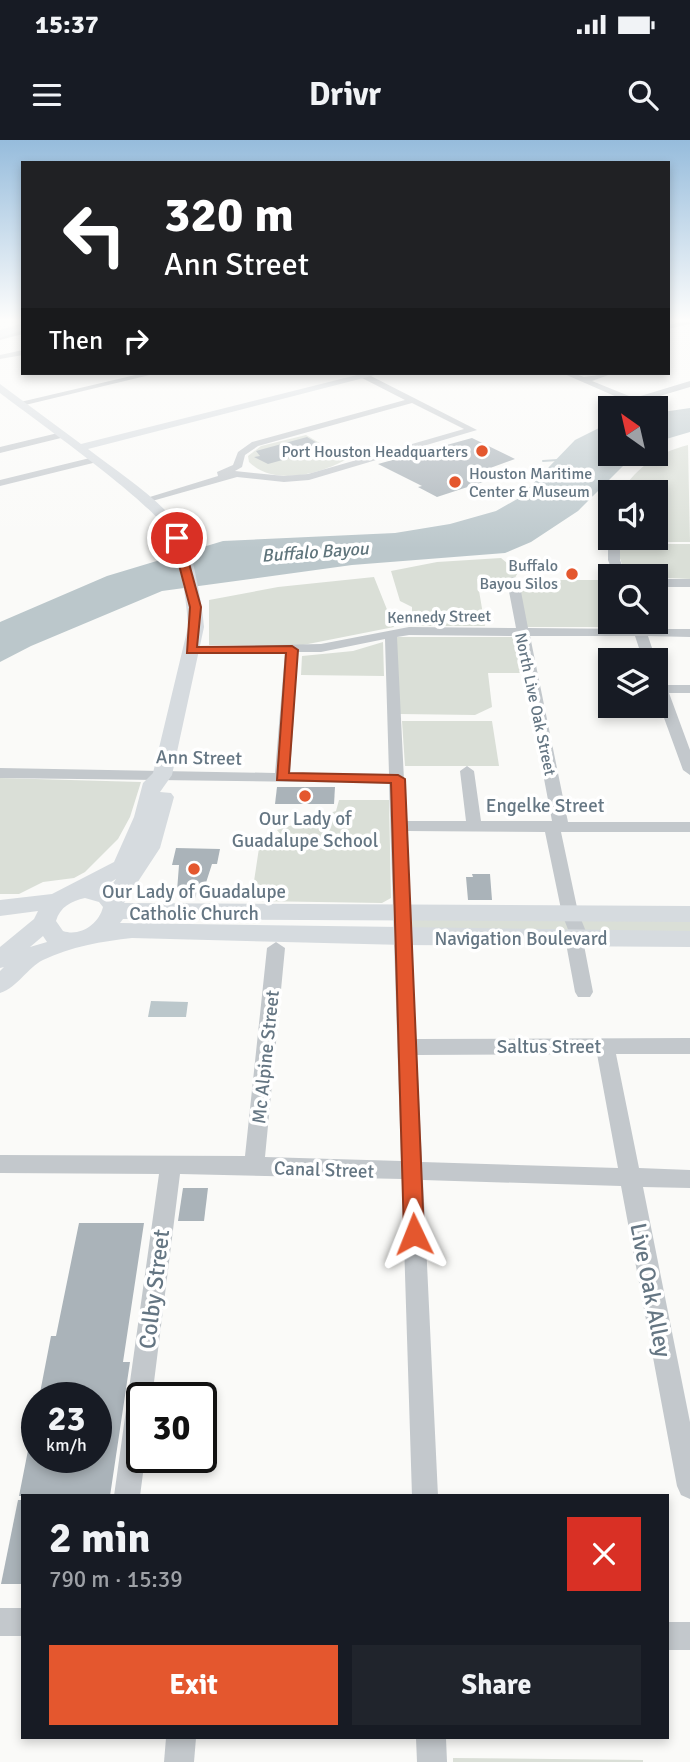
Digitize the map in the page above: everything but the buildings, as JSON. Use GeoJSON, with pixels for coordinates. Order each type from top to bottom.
{"type":"FeatureCollection","features":[{"type":"Feature","properties":{"kind":"main road"},"geometry":{"type":"LineString","coordinates":[[0,960],[56,909],[123,866],[144,817],[153,783],[162,775],[196,627],[195,607],[172,526],[142,498],[14,398]]}},
{"type":"Feature","properties":{"kind":"main road"},"geometry":{"type":"LineString","coordinates":[[79,448],[278,398]]}},
{"type":"Feature","properties":{"kind":"main road"},"geometry":{"type":"LineString","coordinates":[[56,909],[53,934],[89,936],[111,923],[113,906],[150,848],[168,783],[162,775]]}},
{"type":"Feature","properties":{"kind":"main road","name":"Navigation Boulevard"},"geometry":{"type":"LineString","coordinates":[[56,909],[93,892],[113,906],[403,913],[690,914]]}},
{"type":"Feature","properties":{"kind":"main road"},"geometry":{"type":"LineString","coordinates":[[0,908],[56,909]]}},
{"type":"Feature","properties":{"kind":"main road"},"geometry":{"type":"LineString","coordinates":[[0,917],[56,909]]}},
{"type":"Feature","properties":{"kind":"main road","name":"Navigation Boulevard"},"geometry":{"type":"LineString","coordinates":[[0,984],[33,955],[89,936],[132,930],[404,937],[690,939]]}},
{"type":"Feature","properties":{"kind":"street"},"geometry":{"type":"LineString","coordinates":[[21,403],[45,398]]}},
{"type":"Feature","properties":{"kind":"street"},"geometry":{"type":"LineString","coordinates":[[142,498],[235,474],[290,479],[313,477],[472,430],[410,398]]}},
{"type":"Feature","properties":{"kind":"street"},"geometry":{"type":"LineString","coordinates":[[625,398],[633,401],[644,398]]}},
{"type":"Feature","properties":{"kind":"street"},"geometry":{"type":"LineString","coordinates":[[142,498],[228,472],[237,467],[246,449],[255,444],[414,400]]}},
{"type":"Feature","properties":{"kind":"street"},"geometry":{"type":"LineString","coordinates":[[0,450],[62,435]]}},
{"type":"Feature","properties":{"kind":"street"},"geometry":{"type":"LineString","coordinates":[[0,484],[94,460]]}},
{"type":"Feature","properties":{"kind":"street","name":"North Live Oak Street"},"geometry":{"type":"LineString","coordinates":[[513,581],[557,826],[569,914],[564,918],[566,931],[574,938],[584,992]]}},
{"type":"Feature","properties":{"kind":"street"},"geometry":{"type":"LineString","coordinates":[[668,583],[690,583]]}},
{"type":"Feature","properties":{"kind":"street","name":"Kennedy Street"},"geometry":{"type":"LineString","coordinates":[[191,650],[321,648],[391,633],[598,629]]}},
{"type":"Feature","properties":{"kind":"street","name":"Kennedy Street"},"geometry":{"type":"LineString","coordinates":[[668,630],[690,633]]}},
{"type":"Feature","properties":{"kind":"street"},"geometry":{"type":"LineString","coordinates":[[391,633],[425,1494]]}},
{"type":"Feature","properties":{"kind":"street"},"geometry":{"type":"LineString","coordinates":[[282,778],[292,650]]}},
{"type":"Feature","properties":{"kind":"street"},"geometry":{"type":"LineString","coordinates":[[668,685],[690,689]]}},
{"type":"Feature","properties":{"kind":"street"},"geometry":{"type":"LineString","coordinates":[[668,707],[687,753],[690,770]]}},
{"type":"Feature","properties":{"kind":"street"},"geometry":{"type":"LineString","coordinates":[[467,771],[474,826]]}},
{"type":"Feature","properties":{"kind":"street","name":"Ann Street"},"geometry":{"type":"LineString","coordinates":[[0,773],[398,779]]}},
{"type":"Feature","properties":{"kind":"street","name":"Engelke Street"},"geometry":{"type":"LineString","coordinates":[[400,826],[690,827]]}},
{"type":"Feature","properties":{"kind":"street","name":"Mc Alpine Street"},"geometry":{"type":"LineString","coordinates":[[254,1166],[276,948]]}},
{"type":"Feature","properties":{"kind":"street"},"geometry":{"type":"LineString","coordinates":[[605,1046],[629,1178]]}},
{"type":"Feature","properties":{"kind":"street","name":"Saltus Street"},"geometry":{"type":"LineString","coordinates":[[408,1047],[690,1046]]}},
{"type":"Feature","properties":{"kind":"street","name":"Canal Street"},"geometry":{"type":"LineString","coordinates":[[0,1164],[254,1166],[412,1173],[690,1179]]}},
{"type":"Feature","properties":{"kind":"street","name":"Colby Street"},"geometry":{"type":"LineString","coordinates":[[127,1494],[171,1165]]}},
{"type":"Feature","properties":{"kind":"street","name":"Live Oak Alley"},"geometry":{"type":"LineString","coordinates":[[629,1178],[690,1486]]}},
{"type":"Feature","properties":{"kind":"street"},"geometry":{"type":"LineString","coordinates":[[0,1622],[21,1622]]}},
{"type":"Feature","properties":{"kind":"street"},"geometry":{"type":"LineString","coordinates":[[669,1636],[690,1636]]}},
{"type":"Feature","properties":{"kind":"street"},"geometry":{"type":"LineString","coordinates":[[178,1762],[181,1739]]}},
{"type":"Feature","properties":{"kind":"street"},"geometry":{"type":"LineString","coordinates":[[431,1739],[432,1762]]}},
{"type":"Feature","properties":{"kind":"shaded area"},"geometry":{"type":"Polygon","coordinates":[[[306,435],[347,459],[313,473],[286,476],[260,470],[249,462],[248,456],[261,446],[306,435]]]}},
{"type":"Feature","properties":{"kind":"shaded area"},"geometry":{"type":"Polygon","coordinates":[[[688,445],[690,542],[668,542],[668,480],[630,480],[645,466],[668,466],[668,452],[688,445]]]}},
{"type":"Feature","properties":{"kind":"shaded area"},"geometry":{"type":"Polygon","coordinates":[[[668,544],[690,544],[690,579],[668,578],[668,564],[622,564],[617,550],[668,550],[668,544]]]}},
{"type":"Feature","properties":{"kind":"shaded area"},"geometry":{"type":"Polygon","coordinates":[[[501,558],[518,572],[515,578],[477,579],[485,626],[404,626],[412,618],[412,607],[400,601],[391,571],[437,562],[501,558]]]}},
{"type":"Feature","properties":{"kind":"shaded area"},"geometry":{"type":"Polygon","coordinates":[[[374,577],[394,627],[303,645],[209,645],[209,600],[278,587],[374,577]]]}},
{"type":"Feature","properties":{"kind":"shaded area"},"geometry":{"type":"Polygon","coordinates":[[[517,580],[598,580],[598,627],[525,627],[517,580]]]}},
{"type":"Feature","properties":{"kind":"shaded area"},"geometry":{"type":"Polygon","coordinates":[[[396,637],[514,637],[521,673],[488,673],[492,707],[475,715],[400,714],[396,637]]]}},
{"type":"Feature","properties":{"kind":"shaded area"},"geometry":{"type":"Polygon","coordinates":[[[383,642],[384,676],[301,675],[302,656],[353,651],[383,642]]]}},
{"type":"Feature","properties":{"kind":"shaded area"},"geometry":{"type":"Polygon","coordinates":[[[402,721],[492,721],[499,766],[405,766],[402,721]]]}},
{"type":"Feature","properties":{"kind":"shaded area"},"geometry":{"type":"Polygon","coordinates":[[[0,778],[141,782],[130,817],[118,839],[85,872],[74,878],[43,882],[19,894],[0,894],[0,778]]]}},
{"type":"Feature","properties":{"kind":"shaded area"},"geometry":{"type":"Polygon","coordinates":[[[339,800],[389,800],[391,898],[382,903],[251,901],[259,848],[280,842],[282,836],[277,830],[336,811],[339,800]]]}},
{"type":"Feature","properties":{"kind":"shaded area"},"geometry":{"type":"Polygon","coordinates":[[[411,917],[690,918],[690,935],[412,934],[411,917]]]}},
{"type":"Feature","properties":{"kind":"shaded area"},"geometry":{"type":"Polygon","coordinates":[[[453,1758],[643,1760],[643,1762],[453,1762],[453,1758]]]}},
{"type":"Feature","properties":{"kind":"water"},"geometry":{"type":"Polygon","coordinates":[[[690,408],[690,432],[668,438],[668,411],[690,408]]]}},
{"type":"Feature","properties":{"kind":"water","name":"Buffalo Bayou"},"geometry":{"type":"Polygon","coordinates":[[[598,428],[598,466],[623,466],[609,480],[598,480],[598,491],[578,511],[531,542],[505,553],[352,565],[162,591],[31,646],[0,662],[0,622],[107,576],[223,541],[395,533],[450,524],[496,511],[519,498],[575,440],[598,428]]]}},
{"type":"Feature","properties":{"kind":"water"},"geometry":{"type":"Polygon","coordinates":[[[151,1001],[188,1002],[186,1017],[148,1017],[151,1001]]]}},
{"type":"Feature","properties":{"kind":"waterway"},"geometry":{"type":"LineString","coordinates":[[543,461],[558,460]]}},
{"type":"Feature","properties":{"kind":"place","name":"Port Houston Headquarters"},"geometry":{"type":"Point","coordinates":[482,451]}},
{"type":"Feature","properties":{"kind":"place","name":"Houston Maritime Center & Museum"},"geometry":{"type":"Point","coordinates":[455,482]}},
{"type":"Feature","properties":{"kind":"place","name":"Buffalo Bayou Silos"},"geometry":{"type":"Point","coordinates":[572,574]}},
{"type":"Feature","properties":{"kind":"place","name":"Our Lady of Guadalupe School"},"geometry":{"type":"Point","coordinates":[305,796]}},
{"type":"Feature","properties":{"kind":"place","name":"Our Lady of Guadalupe Catholic Church"},"geometry":{"type":"Point","coordinates":[194,869]}},
{"type":"Feature","properties":{"kind":"route"},"geometry":{"type":"LineString","coordinates":[[177,538],[195,607],[196,627],[191,650],[292,650],[282,778],[398,779],[414,1234]]}}]}
